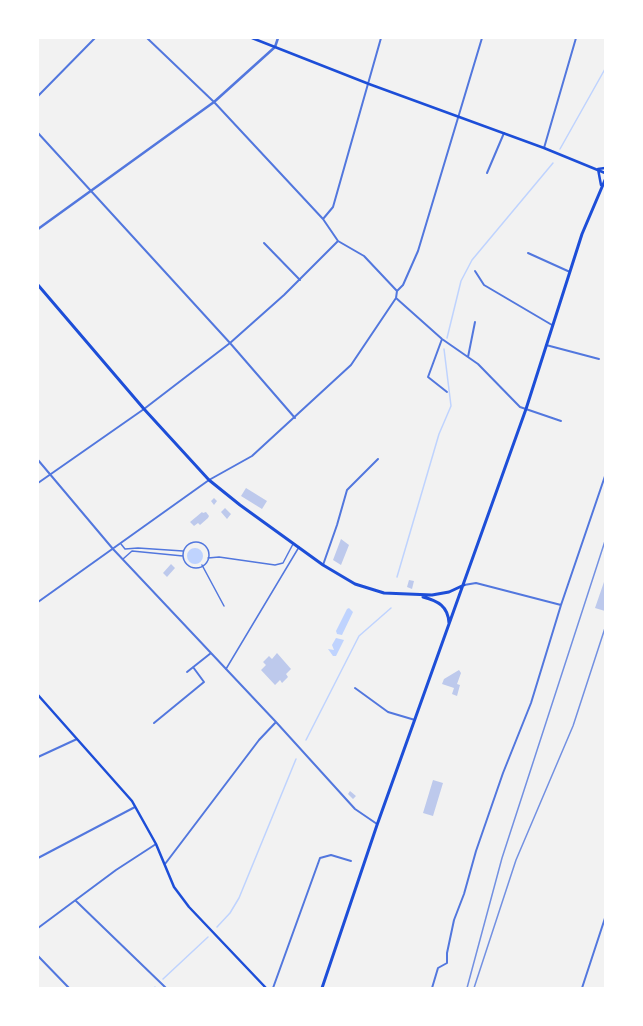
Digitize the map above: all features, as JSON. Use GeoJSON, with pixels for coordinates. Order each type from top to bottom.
{"type":"FeatureCollection","features":[{"type":"Feature","properties":{"kind":"main road"},"geometry":{"type":"LineString","coordinates":[[252,38],[368,84],[544,148],[605,173]]}},
{"type":"Feature","properties":{"kind":"main road"},"geometry":{"type":"LineString","coordinates":[[598,169],[605,168]]}},
{"type":"Feature","properties":{"kind":"main road"},"geometry":{"type":"LineString","coordinates":[[598,169],[601,185]]}},
{"type":"Feature","properties":{"kind":"main road"},"geometry":{"type":"LineString","coordinates":[[322,988],[449,623],[464,585],[526,409],[582,234],[601,185],[605,180]]}},
{"type":"Feature","properties":{"kind":"main road"},"geometry":{"type":"LineString","coordinates":[[38,285],[144,409],[209,480],[293,544],[323,565],[355,584],[384,594],[420,595],[449,592],[464,585]]}},
{"type":"Feature","properties":{"kind":"main road"},"geometry":{"type":"LineString","coordinates":[[420,595],[443,606],[448,615],[449,623]]}},
{"type":"Feature","properties":{"kind":"main road"},"geometry":{"type":"LineString","coordinates":[[38,695],[136,806],[156,844],[174,887],[189,907],[266,988]]}},
{"type":"Feature","properties":{"kind":"street"},"geometry":{"type":"LineString","coordinates":[[38,96],[96,38]]}},
{"type":"Feature","properties":{"kind":"street"},"geometry":{"type":"LineString","coordinates":[[147,38],[214,102],[323,219],[338,241],[364,256],[397,292]]}},
{"type":"Feature","properties":{"kind":"street"},"geometry":{"type":"LineString","coordinates":[[38,229],[214,102],[275,47],[278,38]]}},
{"type":"Feature","properties":{"kind":"street"},"geometry":{"type":"LineString","coordinates":[[323,219],[333,207],[381,38]]}},
{"type":"Feature","properties":{"kind":"street"},"geometry":{"type":"LineString","coordinates":[[38,602],[209,480],[252,456],[351,365],[396,298],[397,292],[403,285],[418,251],[482,38]]}},
{"type":"Feature","properties":{"kind":"street"},"geometry":{"type":"LineString","coordinates":[[544,148],[576,38]]}},
{"type":"Feature","properties":{"kind":"street"},"geometry":{"type":"LineString","coordinates":[[38,133],[230,343],[295,418]]}},
{"type":"Feature","properties":{"kind":"street"},"geometry":{"type":"LineString","coordinates":[[487,173],[504,133]]}},
{"type":"Feature","properties":{"kind":"street"},"geometry":{"type":"LineString","coordinates":[[38,483],[144,409],[230,343],[300,280],[338,241]]}},
{"type":"Feature","properties":{"kind":"street"},"geometry":{"type":"LineString","coordinates":[[264,243],[300,280]]}},
{"type":"Feature","properties":{"kind":"street"},"geometry":{"type":"LineString","coordinates":[[528,253],[570,272]]}},
{"type":"Feature","properties":{"kind":"street"},"geometry":{"type":"LineString","coordinates":[[475,271],[484,285],[552,325]]}},
{"type":"Feature","properties":{"kind":"street"},"geometry":{"type":"LineString","coordinates":[[396,298],[442,339],[478,364],[520,407],[561,421]]}},
{"type":"Feature","properties":{"kind":"street"},"geometry":{"type":"LineString","coordinates":[[468,357],[475,322]]}},
{"type":"Feature","properties":{"kind":"street"},"geometry":{"type":"LineString","coordinates":[[442,339],[428,377],[447,392]]}},
{"type":"Feature","properties":{"kind":"street"},"geometry":{"type":"LineString","coordinates":[[546,345],[599,360]]}},
{"type":"Feature","properties":{"kind":"street"},"geometry":{"type":"LineString","coordinates":[[323,565],[338,526],[347,490],[378,458]]}},
{"type":"Feature","properties":{"kind":"street"},"geometry":{"type":"LineString","coordinates":[[38,460],[113,549],[276,722],[355,809],[378,825]]}},
{"type":"Feature","properties":{"kind":"street"},"geometry":{"type":"LineString","coordinates":[[432,988],[438,968],[447,963],[447,953],[454,920],[464,894],[476,852],[503,772],[531,703],[561,605],[605,476]]}},
{"type":"Feature","properties":{"kind":"street"},"geometry":{"type":"LineString","coordinates":[[208,558],[208,551],[205,546],[199,542],[193,542],[183,551],[183,556],[187,564],[192,567],[202,565],[208,558],[219,556],[276,565],[283,563],[293,544]]}},
{"type":"Feature","properties":{"kind":"street"},"geometry":{"type":"LineString","coordinates":[[121,544],[124,549],[183,551]]}},
{"type":"Feature","properties":{"kind":"street"},"geometry":{"type":"LineString","coordinates":[[226,669],[298,547]]}},
{"type":"Feature","properties":{"kind":"street"},"geometry":{"type":"LineString","coordinates":[[123,559],[132,551],[183,556]]}},
{"type":"Feature","properties":{"kind":"street"},"geometry":{"type":"LineString","coordinates":[[202,565],[224,606]]}},
{"type":"Feature","properties":{"kind":"street"},"geometry":{"type":"LineString","coordinates":[[464,585],[476,583],[561,605]]}},
{"type":"Feature","properties":{"kind":"street"},"geometry":{"type":"LineString","coordinates":[[187,672],[211,653]]}},
{"type":"Feature","properties":{"kind":"street"},"geometry":{"type":"LineString","coordinates":[[154,723],[204,682],[193,667]]}},
{"type":"Feature","properties":{"kind":"street"},"geometry":{"type":"LineString","coordinates":[[355,688],[388,712],[415,720]]}},
{"type":"Feature","properties":{"kind":"street"},"geometry":{"type":"LineString","coordinates":[[164,865],[254,746],[276,722]]}},
{"type":"Feature","properties":{"kind":"street"},"geometry":{"type":"LineString","coordinates":[[38,757],[77,739]]}},
{"type":"Feature","properties":{"kind":"street"},"geometry":{"type":"LineString","coordinates":[[38,858],[136,806]]}},
{"type":"Feature","properties":{"kind":"street"},"geometry":{"type":"LineString","coordinates":[[38,928],[116,870],[156,844]]}},
{"type":"Feature","properties":{"kind":"street"},"geometry":{"type":"LineString","coordinates":[[273,988],[320,858],[331,855],[351,861]]}},
{"type":"Feature","properties":{"kind":"street"},"geometry":{"type":"LineString","coordinates":[[76,901],[166,988]]}},
{"type":"Feature","properties":{"kind":"street"},"geometry":{"type":"LineString","coordinates":[[582,988],[605,918]]}},
{"type":"Feature","properties":{"kind":"street"},"geometry":{"type":"LineString","coordinates":[[38,956],[69,988]]}},
{"type":"Feature","properties":{"kind":"water"},"geometry":{"type":"Polygon","coordinates":[[[195,548],[201,550],[203,556],[201,562],[195,564],[189,562],[187,556],[189,550],[195,548]]]}},
{"type":"Feature","properties":{"kind":"water"},"geometry":{"type":"Polygon","coordinates":[[[349,608],[353,612],[342,635],[337,634],[336,631],[347,609],[349,608]]]}},
{"type":"Feature","properties":{"kind":"water"},"geometry":{"type":"Polygon","coordinates":[[[336,638],[344,640],[336,656],[333,656],[328,649],[334,650],[332,645],[336,638]]]}},
{"type":"Feature","properties":{"kind":"building"},"geometry":{"type":"Polygon","coordinates":[[[246,488],[267,501],[262,509],[241,496],[246,488]]]}},
{"type":"Feature","properties":{"kind":"building"},"geometry":{"type":"Polygon","coordinates":[[[214,498],[217,501],[214,505],[211,501],[214,498]]]}},
{"type":"Feature","properties":{"kind":"building"},"geometry":{"type":"Polygon","coordinates":[[[225,508],[231,514],[227,519],[221,512],[225,508]]]}},
{"type":"Feature","properties":{"kind":"building"},"geometry":{"type":"Polygon","coordinates":[[[202,512],[206,512],[209,516],[208,518],[200,525],[198,523],[194,526],[190,522],[202,512]]]}},
{"type":"Feature","properties":{"kind":"building"},"geometry":{"type":"Polygon","coordinates":[[[341,539],[349,545],[341,565],[333,560],[341,539]]]}},
{"type":"Feature","properties":{"kind":"building"},"geometry":{"type":"Polygon","coordinates":[[[171,564],[175,568],[167,577],[163,573],[171,564]]]}},
{"type":"Feature","properties":{"kind":"building"},"geometry":{"type":"Polygon","coordinates":[[[605,579],[605,611],[595,608],[605,579]]]}},
{"type":"Feature","properties":{"kind":"building"},"geometry":{"type":"Polygon","coordinates":[[[409,580],[414,581],[412,589],[407,587],[409,580]]]}},
{"type":"Feature","properties":{"kind":"building"},"geometry":{"type":"Polygon","coordinates":[[[277,653],[291,669],[286,674],[288,677],[282,683],[280,680],[275,685],[261,670],[266,665],[263,662],[269,656],[272,659],[277,653]]]}},
{"type":"Feature","properties":{"kind":"building"},"geometry":{"type":"Polygon","coordinates":[[[459,670],[461,673],[457,684],[460,685],[457,696],[452,694],[454,688],[442,684],[444,679],[459,670]]]}},
{"type":"Feature","properties":{"kind":"building"},"geometry":{"type":"Polygon","coordinates":[[[433,780],[443,783],[433,816],[423,813],[433,780]]]}},
{"type":"Feature","properties":{"kind":"building"},"geometry":{"type":"Polygon","coordinates":[[[350,791],[356,796],[353,799],[348,794],[350,791]]]}},
{"type":"Feature","properties":{"kind":"waterway"},"geometry":{"type":"LineString","coordinates":[[560,149],[605,69]]}},
{"type":"Feature","properties":{"kind":"waterway"},"geometry":{"type":"LineString","coordinates":[[447,338],[461,281],[472,260],[553,163]]}},
{"type":"Feature","properties":{"kind":"waterway"},"geometry":{"type":"LineString","coordinates":[[397,577],[439,434],[451,406],[444,349]]}},
{"type":"Feature","properties":{"kind":"waterway"},"geometry":{"type":"LineString","coordinates":[[306,740],[359,636],[391,608]]}},
{"type":"Feature","properties":{"kind":"waterway"},"geometry":{"type":"LineString","coordinates":[[217,927],[230,913],[239,898],[296,759]]}},
{"type":"Feature","properties":{"kind":"waterway"},"geometry":{"type":"LineString","coordinates":[[163,979],[208,937]]}},
{"type":"Feature","properties":{"kind":"railway"},"geometry":{"type":"LineString","coordinates":[[467,988],[502,858],[605,541]]}},
{"type":"Feature","properties":{"kind":"railway"},"geometry":{"type":"LineString","coordinates":[[474,988],[516,860],[573,726],[605,628]]}}]}
